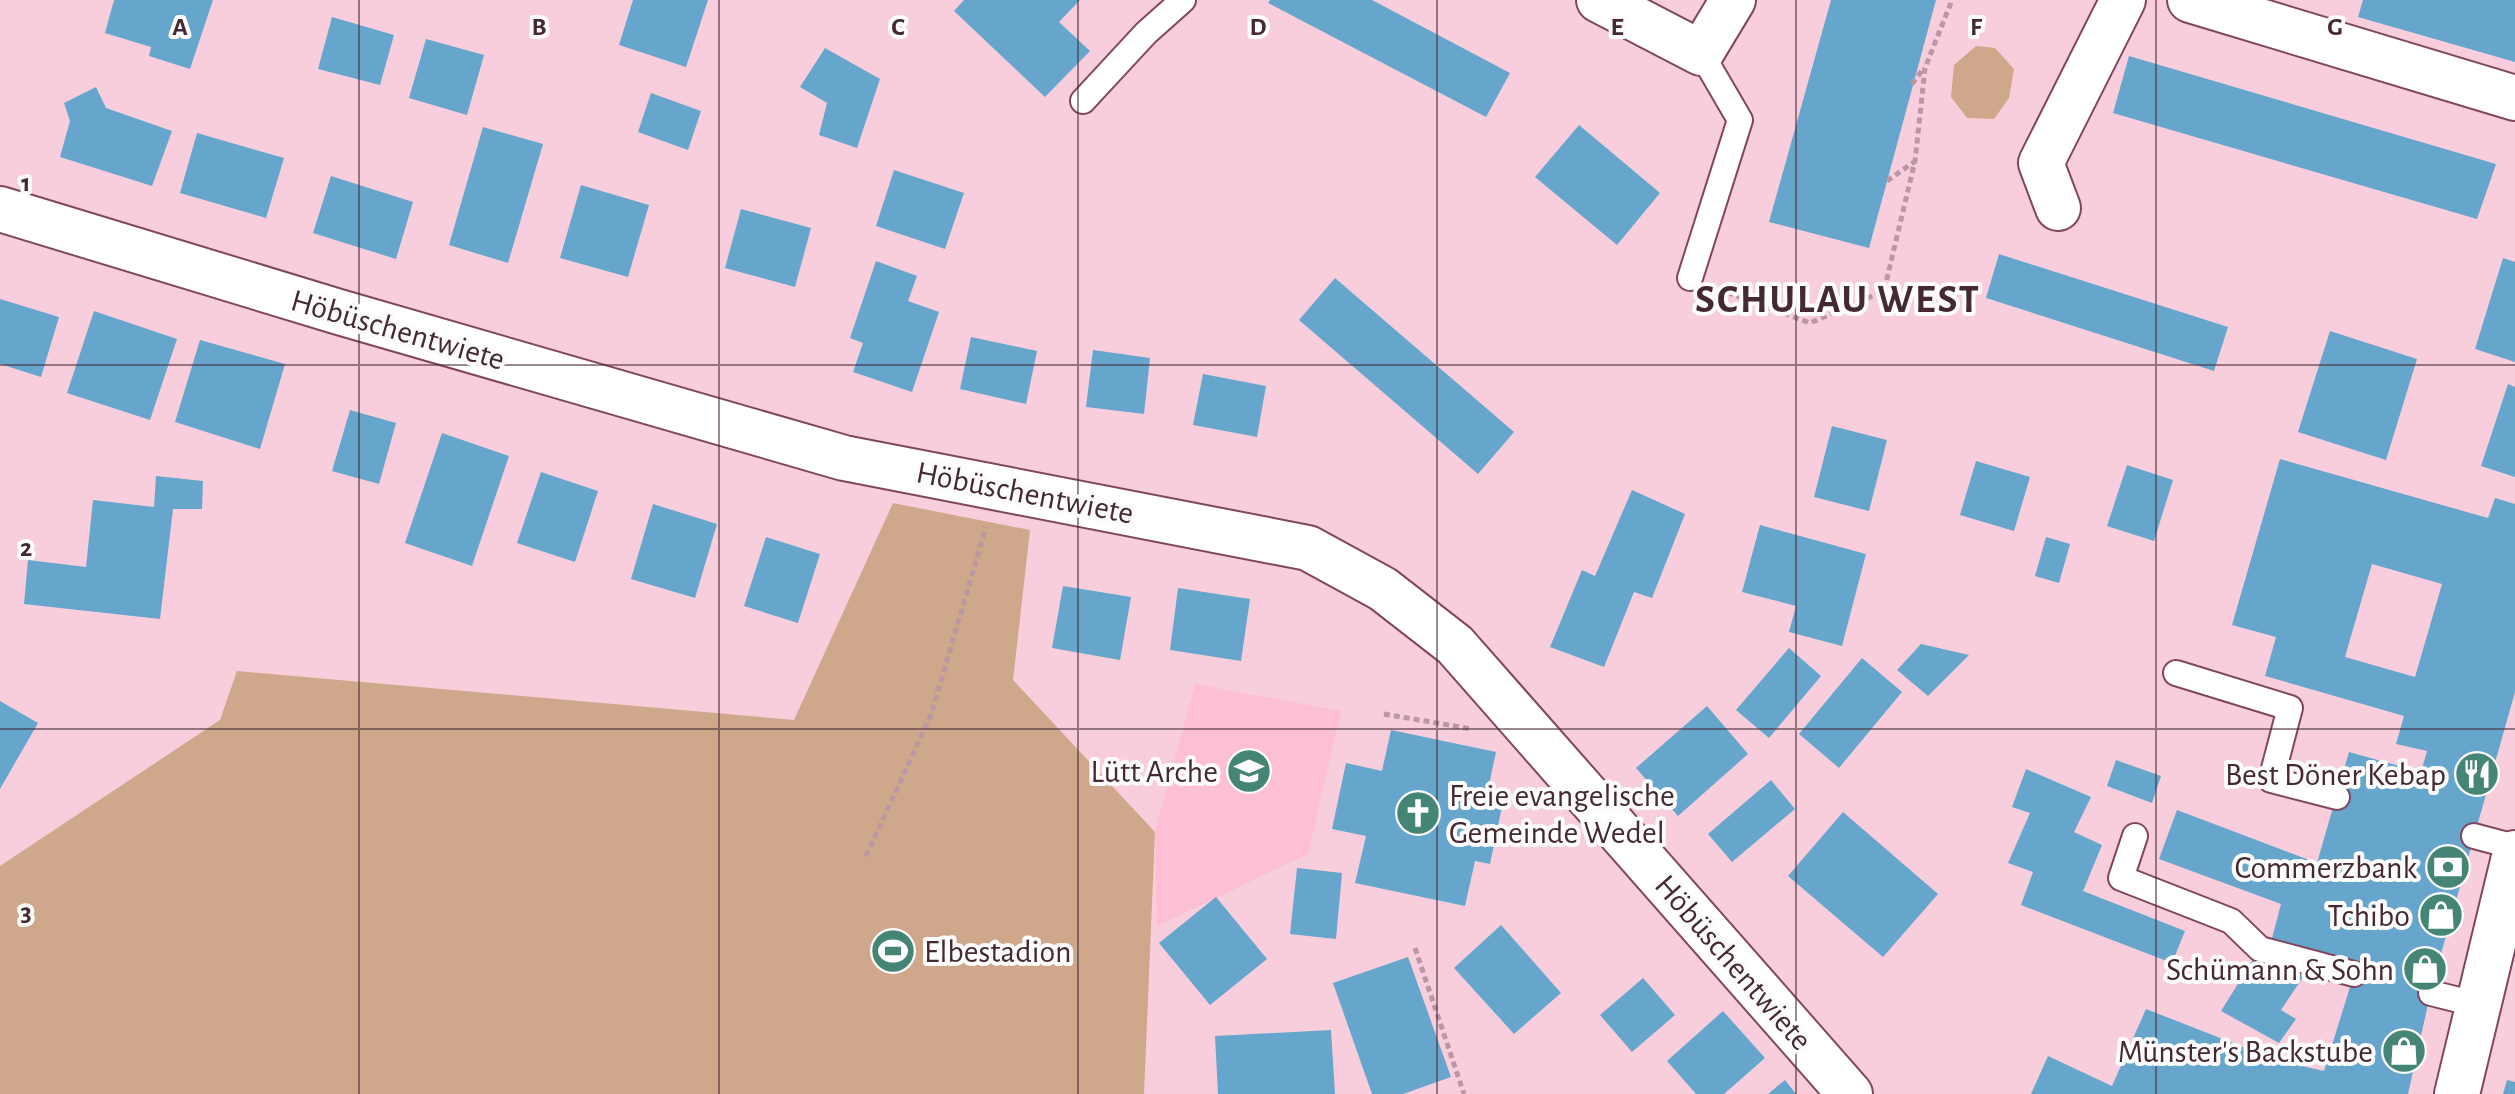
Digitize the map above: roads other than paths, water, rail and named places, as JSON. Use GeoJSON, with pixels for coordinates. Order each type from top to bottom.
{"type":"FeatureCollection","features":[{"type":"Feature","properties":{"kind":"street"},"geometry":{"type":"LineString","coordinates":[[1599,0],[1701,53],[1733,0]]}},
{"type":"Feature","properties":{"kind":"street"},"geometry":{"type":"LineString","coordinates":[[2058,208],[2041,163],[2123,0]]}},
{"type":"Feature","properties":{"kind":"street"},"geometry":{"type":"LineString","coordinates":[[2190,0],[2277,12],[2515,98]]}},
{"type":"Feature","properties":{"kind":"street","name":"Höbüschentwiete"},"geometry":{"type":"LineString","coordinates":[[0,209],[339,312],[844,458],[1308,548],[1383,589],[1455,645],[1850,1094]]}},
{"type":"Feature","properties":{"kind":"street"},"geometry":{"type":"LineString","coordinates":[[2457,1094],[2515,850]]}},
{"type":"Feature","properties":{"kind":"lane"},"geometry":{"type":"LineString","coordinates":[[1083,101],[1146,33],[1183,0]]}},
{"type":"Feature","properties":{"kind":"lane"},"geometry":{"type":"LineString","coordinates":[[1690,278],[1740,120],[1701,53]]}},
{"type":"Feature","properties":{"kind":"lane"},"geometry":{"type":"LineString","coordinates":[[2176,673],[2290,708],[2271,780],[2337,797]]}},
{"type":"Feature","properties":{"kind":"lane"},"geometry":{"type":"LineString","coordinates":[[2135,836],[2121,878],[2231,921],[2260,949],[2354,974]]}},
{"type":"Feature","properties":{"kind":"lane"},"geometry":{"type":"LineString","coordinates":[[2474,836],[2515,850]]}},
{"type":"Feature","properties":{"kind":"lane"},"geometry":{"type":"LineString","coordinates":[[2431,993],[2479,1005]]}},
{"type":"Feature","properties":{"kind":"place","name":"Lütt Arche"},"geometry":{"type":"Point","coordinates":[1249,771]}},
{"type":"Feature","properties":{"kind":"place","name":"Best Döner Kebap"},"geometry":{"type":"Point","coordinates":[2477,774]}},
{"type":"Feature","properties":{"kind":"place","name":"Freie evangelische Gemeinde Wedel"},"geometry":{"type":"Point","coordinates":[1418,813]}},
{"type":"Feature","properties":{"kind":"place","name":"Commerzbank"},"geometry":{"type":"Point","coordinates":[2448,867]}},
{"type":"Feature","properties":{"kind":"place","name":"Tchibo"},"geometry":{"type":"Point","coordinates":[2441,915]}},
{"type":"Feature","properties":{"kind":"place","name":"Elbestadion"},"geometry":{"type":"Point","coordinates":[893,951]}},
{"type":"Feature","properties":{"kind":"place","name":"Schümann & Sohn"},"geometry":{"type":"Point","coordinates":[2425,969]}},
{"type":"Feature","properties":{"kind":"place","name":"Münster's Backstube"},"geometry":{"type":"Point","coordinates":[2404,1051]}},
{"type":"Feature","properties":{"kind":"district","name":"SCHULAU WEST"},"geometry":{"type":"Point","coordinates":[1838,298]}}]}
